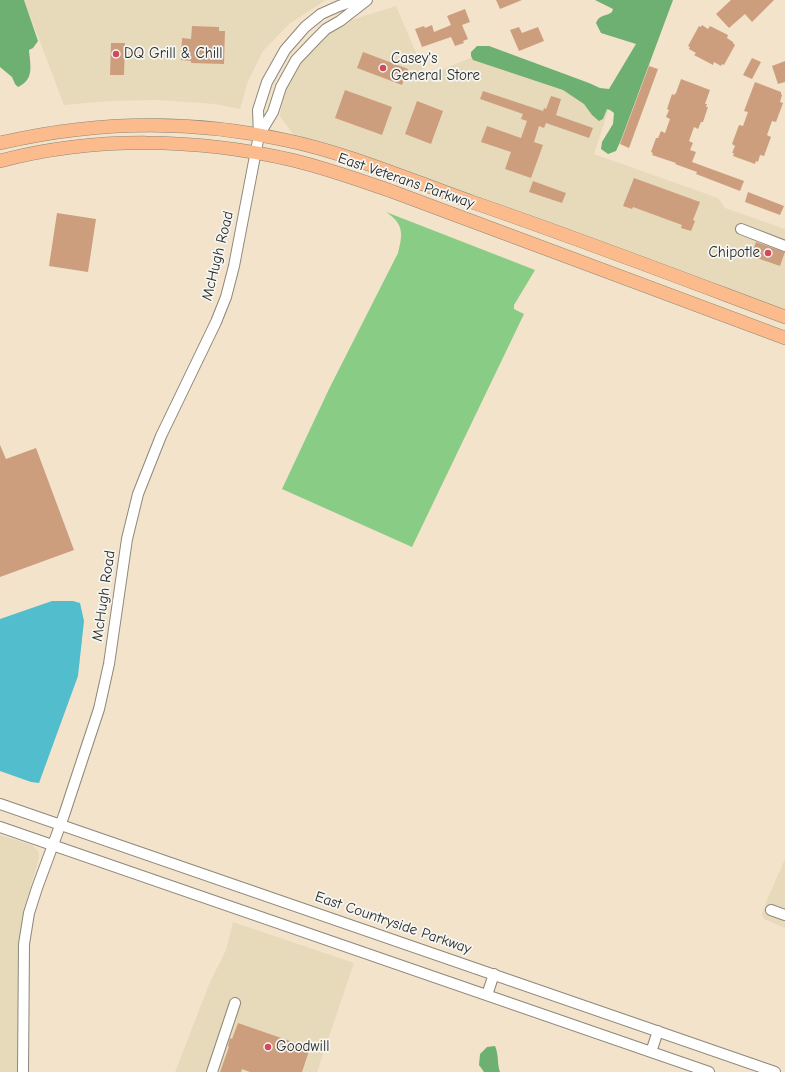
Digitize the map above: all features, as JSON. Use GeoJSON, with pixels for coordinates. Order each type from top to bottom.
{"type":"FeatureCollection","features":[{"type":"Feature","properties":{"kind":"main road","name":"East Veterans Parkway"},"geometry":{"type":"LineString","coordinates":[[0,142],[87,127],[138,125],[185,126],[259,135],[295,142],[333,153],[559,232],[785,317]]}},
{"type":"Feature","properties":{"kind":"main road","name":"East Veterans Parkway"},"geometry":{"type":"LineString","coordinates":[[0,161],[50,151],[97,145],[139,142],[184,143],[256,153],[300,162],[343,174],[391,191],[785,338]]}},
{"type":"Feature","properties":{"kind":"street","name":"McHugh Road"},"geometry":{"type":"LineString","coordinates":[[23,1072],[24,944],[29,914],[99,709],[109,664],[127,539],[138,494],[161,436],[216,322],[226,297],[234,266],[256,153],[259,135],[258,110],[267,82],[285,50],[305,27],[322,14],[356,0]]}},
{"type":"Feature","properties":{"kind":"street","name":"McHugh Road"},"geometry":{"type":"LineString","coordinates":[[259,135],[273,112],[281,87],[296,60],[326,29],[340,21],[367,0]]}},
{"type":"Feature","properties":{"kind":"street"},"geometry":{"type":"LineString","coordinates":[[741,229],[785,246]]}},
{"type":"Feature","properties":{"kind":"street","name":"East Countryside Parkway"},"geometry":{"type":"LineString","coordinates":[[0,804],[775,1072]]}},
{"type":"Feature","properties":{"kind":"street"},"geometry":{"type":"LineString","coordinates":[[0,827],[709,1072]]}},
{"type":"Feature","properties":{"kind":"street"},"geometry":{"type":"LineString","coordinates":[[771,910],[785,915]]}},
{"type":"Feature","properties":{"kind":"street"},"geometry":{"type":"LineString","coordinates":[[487,995],[494,974]]}},
{"type":"Feature","properties":{"kind":"street"},"geometry":{"type":"LineString","coordinates":[[212,1072],[235,1003]]}},
{"type":"Feature","properties":{"kind":"street"},"geometry":{"type":"LineString","coordinates":[[651,1052],[658,1031]]}},
{"type":"Feature","properties":{"kind":"shaded area"},"geometry":{"type":"Polygon","coordinates":[[[24,0],[326,0],[289,24],[263,51],[248,81],[240,109],[215,104],[157,100],[111,101],[64,105],[24,0]]]}},
{"type":"Feature","properties":{"kind":"shaded area"},"geometry":{"type":"Polygon","coordinates":[[[396,6],[426,76],[478,55],[611,102],[594,154],[718,198],[725,208],[785,229],[785,314],[295,137],[280,116],[284,91],[298,63],[316,43],[342,23],[396,6]]]}},
{"type":"Feature","properties":{"kind":"shaded area"},"geometry":{"type":"Polygon","coordinates":[[[0,835],[32,845],[38,851],[39,856],[25,905],[19,940],[18,1072],[0,1072],[0,835]]]}},
{"type":"Feature","properties":{"kind":"shaded area"},"geometry":{"type":"Polygon","coordinates":[[[785,859],[785,928],[764,919],[762,914],[785,859]]]}},
{"type":"Feature","properties":{"kind":"shaded area"},"geometry":{"type":"Polygon","coordinates":[[[233,922],[354,963],[317,1072],[175,1072],[210,982],[226,950],[233,922]]]}},
{"type":"Feature","properties":{"kind":"green space"},"geometry":{"type":"Polygon","coordinates":[[[0,0],[24,0],[38,41],[33,48],[29,50],[29,76],[23,84],[18,87],[12,77],[0,67],[0,0]]]}},
{"type":"Feature","properties":{"kind":"green space"},"geometry":{"type":"Polygon","coordinates":[[[595,0],[673,0],[621,140],[616,151],[608,154],[601,149],[602,142],[613,124],[614,113],[610,110],[607,109],[603,119],[599,121],[592,115],[584,104],[563,90],[473,60],[471,56],[471,52],[477,46],[489,46],[600,88],[609,89],[636,44],[601,33],[596,23],[597,20],[612,12],[613,9],[595,0]]]}},
{"type":"Feature","properties":{"kind":"green space"},"geometry":{"type":"Polygon","coordinates":[[[386,212],[535,270],[514,305],[514,309],[524,314],[412,547],[282,489],[329,389],[398,253],[401,240],[401,230],[392,216],[386,212]]]}},
{"type":"Feature","properties":{"kind":"green space"},"geometry":{"type":"Polygon","coordinates":[[[495,1046],[500,1072],[484,1072],[479,1065],[480,1054],[487,1047],[495,1046]]]}},
{"type":"Feature","properties":{"kind":"water"},"geometry":{"type":"Polygon","coordinates":[[[52,601],[73,601],[80,603],[84,621],[78,676],[39,783],[31,782],[0,771],[0,619],[52,601]]]}},
{"type":"Feature","properties":{"kind":"building"},"geometry":{"type":"Polygon","coordinates":[[[496,0],[522,0],[500,9],[496,0]]]}},
{"type":"Feature","properties":{"kind":"building"},"geometry":{"type":"Polygon","coordinates":[[[731,0],[774,0],[752,22],[745,14],[729,28],[716,14],[731,0]]]}},
{"type":"Feature","properties":{"kind":"building"},"geometry":{"type":"Polygon","coordinates":[[[465,9],[470,22],[462,25],[468,39],[463,41],[464,43],[455,46],[451,37],[422,47],[415,29],[424,26],[425,28],[432,25],[434,32],[451,25],[447,16],[465,9]]]}},
{"type":"Feature","properties":{"kind":"building"},"geometry":{"type":"Polygon","coordinates":[[[702,25],[708,29],[710,26],[728,35],[727,38],[735,45],[724,65],[722,64],[721,66],[714,62],[713,65],[694,55],[696,53],[689,49],[690,47],[688,46],[699,26],[701,27],[702,25]]]}},
{"type":"Feature","properties":{"kind":"building"},"geometry":{"type":"Polygon","coordinates":[[[192,26],[219,27],[219,31],[225,31],[224,64],[191,63],[191,61],[181,60],[182,38],[191,39],[192,26]]]}},
{"type":"Feature","properties":{"kind":"building"},"geometry":{"type":"Polygon","coordinates":[[[519,27],[522,33],[538,27],[544,41],[519,51],[510,30],[519,27]]]}},
{"type":"Feature","properties":{"kind":"building"},"geometry":{"type":"Polygon","coordinates":[[[111,43],[125,43],[124,75],[110,75],[111,43]]]}},
{"type":"Feature","properties":{"kind":"building","name":"Casey's General Store"},"geometry":{"type":"Polygon","coordinates":[[[363,52],[408,69],[402,85],[357,68],[363,52]]]}},
{"type":"Feature","properties":{"kind":"building"},"geometry":{"type":"Polygon","coordinates":[[[752,58],[761,62],[752,79],[743,75],[752,58]]]}},
{"type":"Feature","properties":{"kind":"building"},"geometry":{"type":"Polygon","coordinates":[[[785,61],[785,82],[778,84],[772,66],[785,61]]]}},
{"type":"Feature","properties":{"kind":"building"},"geometry":{"type":"Polygon","coordinates":[[[649,66],[658,69],[629,148],[620,144],[649,66]]]}},
{"type":"Feature","properties":{"kind":"building"},"geometry":{"type":"Polygon","coordinates":[[[681,79],[710,90],[705,104],[707,104],[706,107],[708,107],[703,122],[701,122],[698,129],[694,127],[689,141],[693,143],[690,150],[696,152],[692,162],[744,181],[740,191],[696,174],[697,172],[675,164],[676,163],[652,155],[653,153],[651,152],[656,138],[658,138],[661,131],[665,133],[670,119],[666,117],[669,110],[667,109],[672,94],[674,95],[676,93],[681,79]]]}},
{"type":"Feature","properties":{"kind":"building"},"geometry":{"type":"Polygon","coordinates":[[[755,82],[781,92],[782,95],[780,102],[783,103],[776,122],[772,121],[767,135],[771,137],[764,156],[760,155],[758,162],[756,161],[755,164],[733,156],[734,153],[732,153],[735,146],[732,144],[739,125],[743,126],[748,112],[744,111],[755,82]]]}},
{"type":"Feature","properties":{"kind":"building","name":"Casey's General Store"},"geometry":{"type":"Polygon","coordinates":[[[345,90],[392,107],[382,135],[335,118],[345,90]]]}},
{"type":"Feature","properties":{"kind":"building"},"geometry":{"type":"Polygon","coordinates":[[[483,91],[543,111],[544,108],[546,109],[551,96],[561,99],[556,115],[593,128],[589,138],[546,123],[544,128],[539,126],[534,142],[543,145],[531,178],[505,169],[511,152],[481,142],[487,126],[521,138],[527,121],[521,119],[523,114],[480,99],[483,91]]]}},
{"type":"Feature","properties":{"kind":"building"},"geometry":{"type":"Polygon","coordinates":[[[417,101],[443,111],[431,144],[405,134],[417,101]]]}},
{"type":"Feature","properties":{"kind":"building"},"geometry":{"type":"Polygon","coordinates":[[[634,178],[700,202],[693,220],[695,221],[691,231],[681,228],[682,225],[633,207],[632,209],[623,206],[634,178]]]}},
{"type":"Feature","properties":{"kind":"building"},"geometry":{"type":"Polygon","coordinates":[[[533,181],[566,193],[562,203],[529,192],[533,181]]]}},
{"type":"Feature","properties":{"kind":"building"},"geometry":{"type":"Polygon","coordinates":[[[748,192],[784,206],[780,215],[745,202],[748,192]]]}},
{"type":"Feature","properties":{"kind":"building"},"geometry":{"type":"Polygon","coordinates":[[[57,213],[96,219],[88,272],[49,266],[57,213]]]}},
{"type":"Feature","properties":{"kind":"building","name":"Chipotle"},"geometry":{"type":"Polygon","coordinates":[[[756,242],[785,252],[780,266],[751,256],[756,242]]]}},
{"type":"Feature","properties":{"kind":"building"},"geometry":{"type":"Polygon","coordinates":[[[0,445],[6,459],[36,448],[74,550],[0,577],[0,445]]]}},
{"type":"Feature","properties":{"kind":"building","name":"Goodwill"},"geometry":{"type":"Polygon","coordinates":[[[238,1023],[310,1048],[302,1072],[250,1072],[242,1069],[241,1072],[220,1072],[229,1047],[230,1038],[232,1039],[238,1023]]]}},
{"type":"Feature","properties":{"kind":"place","name":"DQ Grill & Chill"},"geometry":{"type":"Point","coordinates":[116,54]}},
{"type":"Feature","properties":{"kind":"place","name":"Casey's General Store"},"geometry":{"type":"Point","coordinates":[383,68]}},
{"type":"Feature","properties":{"kind":"place","name":"Chipotle"},"geometry":{"type":"Point","coordinates":[768,253]}},
{"type":"Feature","properties":{"kind":"place","name":"Goodwill"},"geometry":{"type":"Point","coordinates":[268,1047]}}]}
